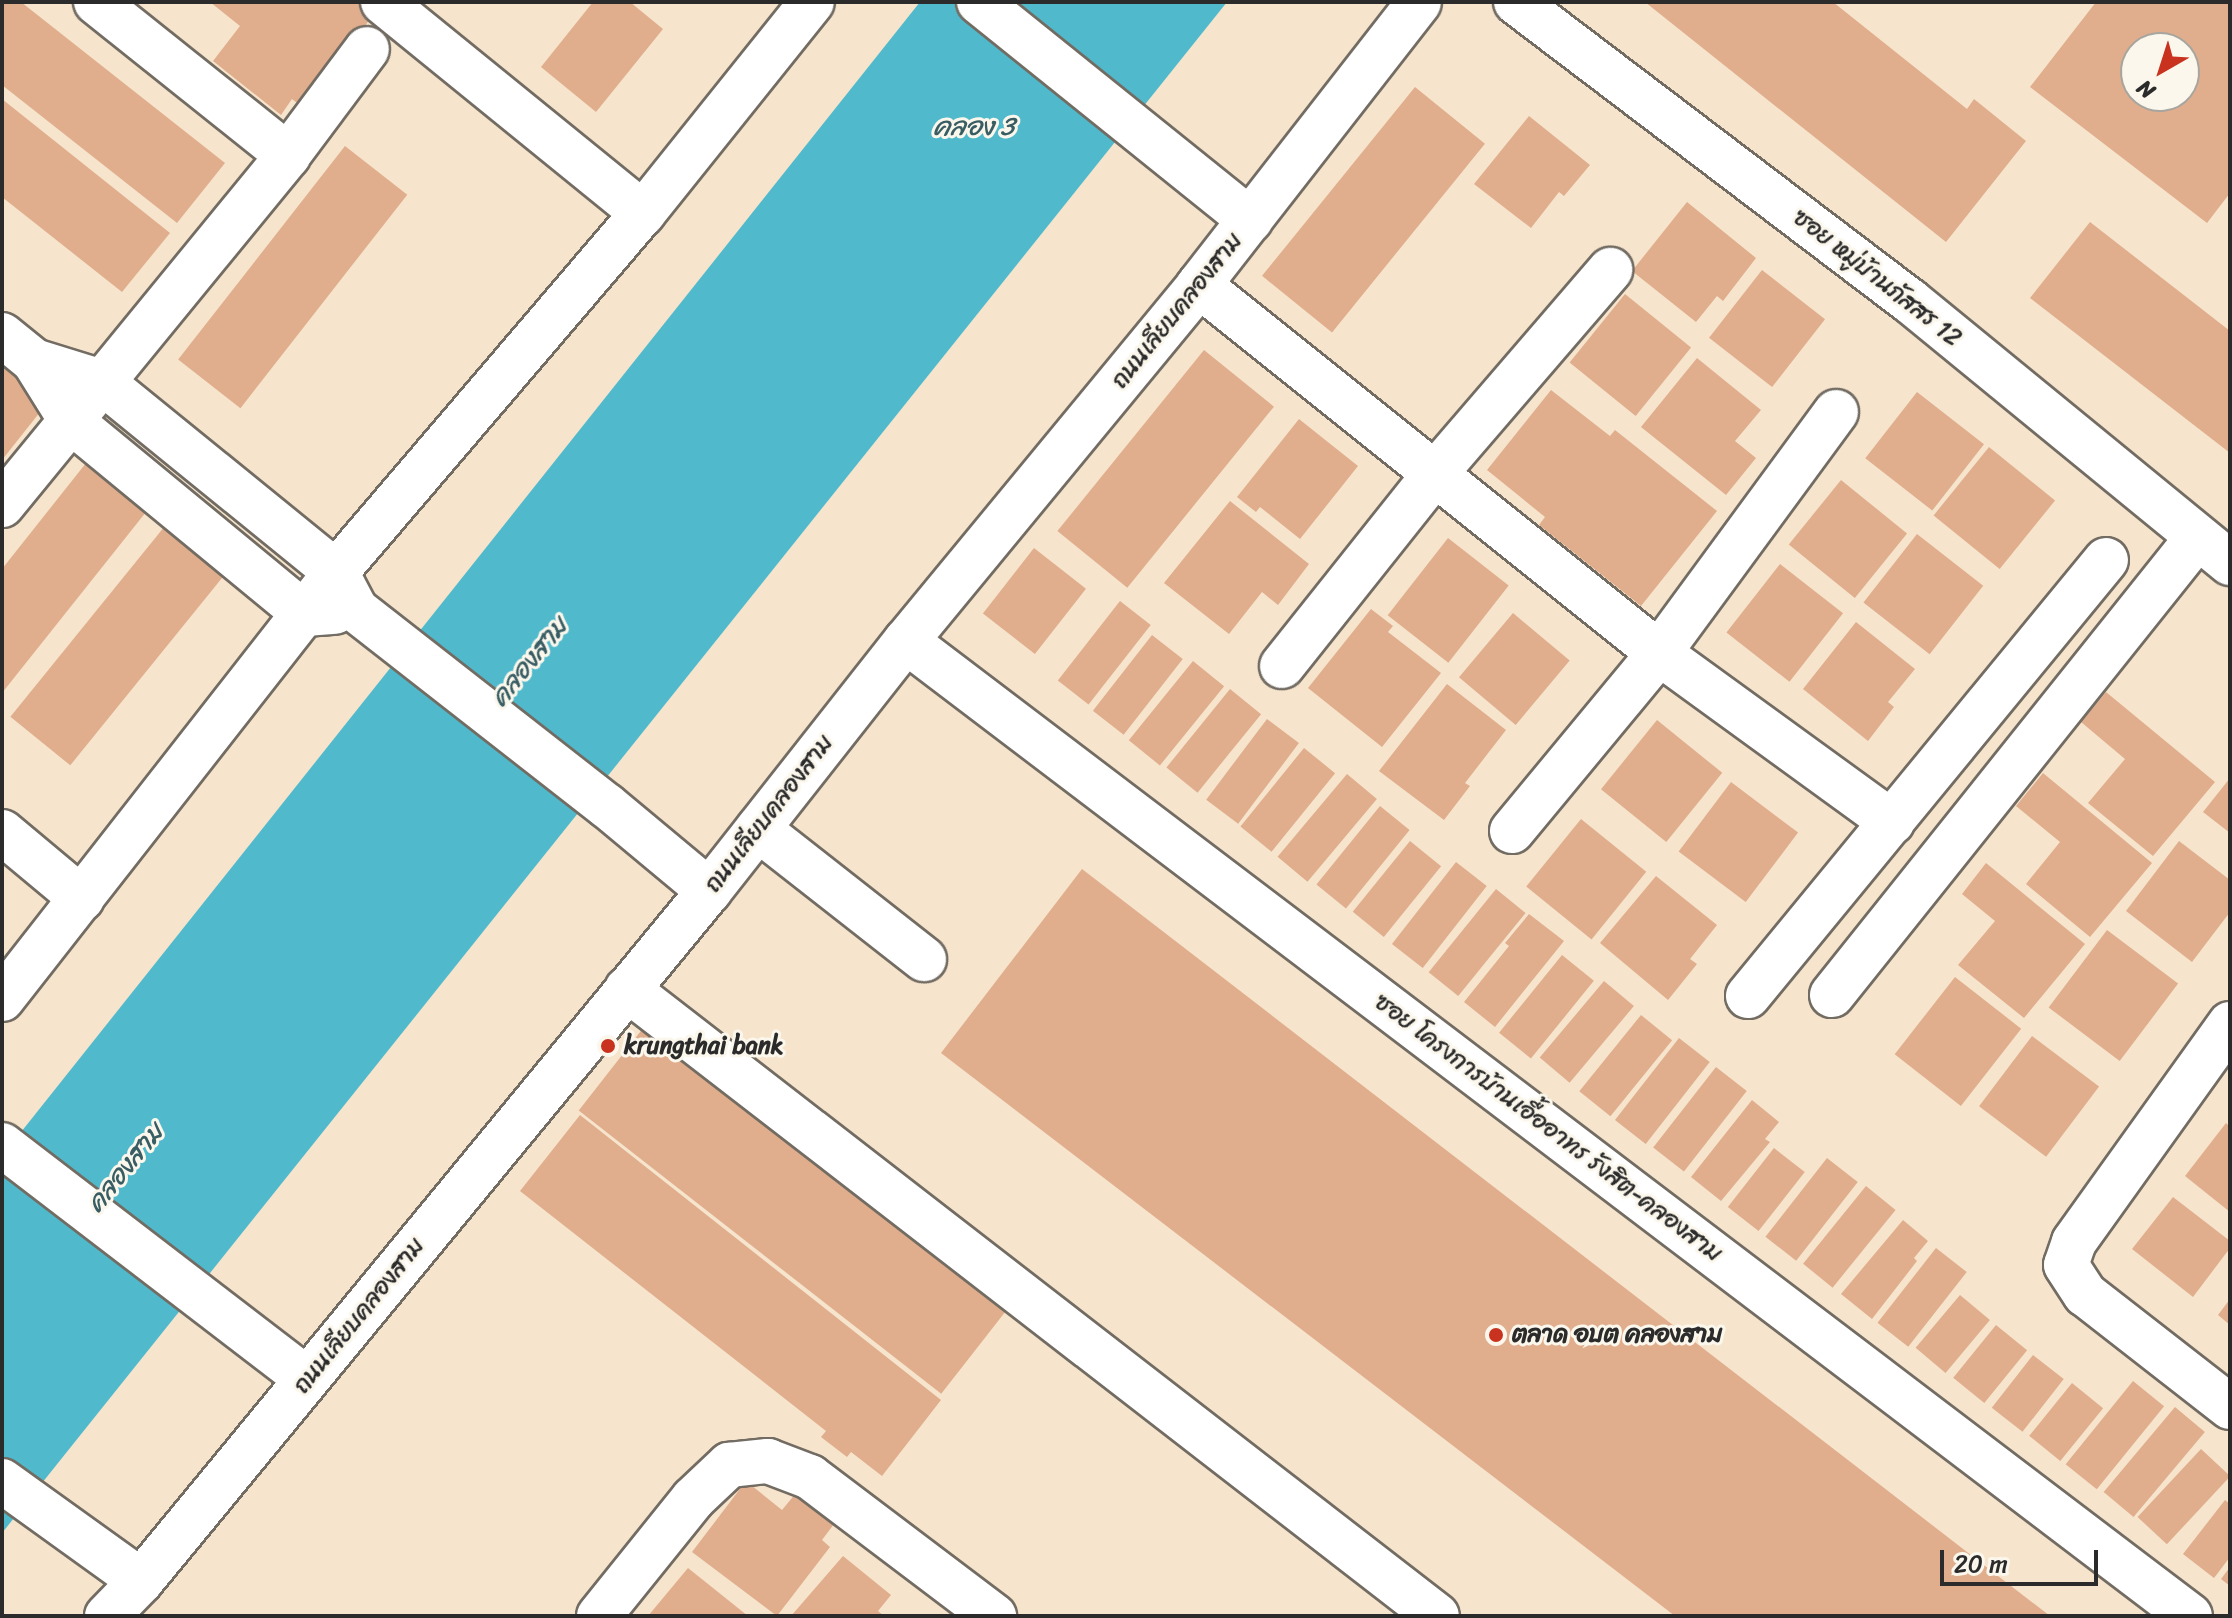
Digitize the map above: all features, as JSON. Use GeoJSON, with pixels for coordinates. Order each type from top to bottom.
{"type":"FeatureCollection","features":[{"type":"Feature","properties":{"kind":"street"},"geometry":{"type":"LineString","coordinates":[[96,2],[288,155]]}},
{"type":"Feature","properties":{"kind":"street"},"geometry":{"type":"LineString","coordinates":[[383,2],[643,213]]}},
{"type":"Feature","properties":{"kind":"street"},"geometry":{"type":"LineString","coordinates":[[2,999],[336,572],[643,213],[812,2]]}},
{"type":"Feature","properties":{"kind":"street"},"geometry":{"type":"LineString","coordinates":[[979,2],[1250,220]]}},
{"type":"Feature","properties":{"kind":"street","name":"ถนนเลียบคลองสาม"},"geometry":{"type":"LineString","coordinates":[[107,1616],[141,1581],[709,891],[906,641],[1199,285],[1419,2]]}},
{"type":"Feature","properties":{"kind":"street","name":"ซอย หมู่บ้านภัสสร 12"},"geometry":{"type":"LineString","coordinates":[[1516,2],[1910,301],[2213,551]]}},
{"type":"Feature","properties":{"kind":"street"},"geometry":{"type":"LineString","coordinates":[[2,505],[288,155],[367,49]]}},
{"type":"Feature","properties":{"kind":"street"},"geometry":{"type":"LineString","coordinates":[[1282,666],[1433,476],[1610,270]]}},
{"type":"Feature","properties":{"kind":"street"},"geometry":{"type":"LineString","coordinates":[[1199,285],[1433,476],[1659,653],[1892,822]]}},
{"type":"Feature","properties":{"kind":"street"},"geometry":{"type":"LineString","coordinates":[[18,348],[102,382],[336,572],[364,617],[607,806],[709,891]]}},
{"type":"Feature","properties":{"kind":"street"},"geometry":{"type":"LineString","coordinates":[[18,348],[72,422],[305,614],[364,617]]}},
{"type":"Feature","properties":{"kind":"street"},"geometry":{"type":"LineString","coordinates":[[1512,831],[1659,653],[1836,412]]}},
{"type":"Feature","properties":{"kind":"street"},"geometry":{"type":"LineString","coordinates":[[1832,995],[2213,551]]}},
{"type":"Feature","properties":{"kind":"street"},"geometry":{"type":"LineString","coordinates":[[1748,996],[2106,560]]}},
{"type":"Feature","properties":{"kind":"street","name":"ซอย โครงการบ้านเอื้ออาทร รังสิต-คลองสาม"},"geometry":{"type":"LineString","coordinates":[[906,641],[2190,1616]]}},
{"type":"Feature","properties":{"kind":"street"},"geometry":{"type":"LineString","coordinates":[[758,829],[924,959]]}},
{"type":"Feature","properties":{"kind":"street"},"geometry":{"type":"LineString","coordinates":[[2,832],[82,899]]}},
{"type":"Feature","properties":{"kind":"street"},"geometry":{"type":"LineString","coordinates":[[627,989],[1437,1616]]}},
{"type":"Feature","properties":{"kind":"street"},"geometry":{"type":"LineString","coordinates":[[2224,1043],[2074,1242],[2066,1265],[2085,1294],[2230,1407]]}},
{"type":"Feature","properties":{"kind":"street"},"geometry":{"type":"LineString","coordinates":[[2,1145],[307,1379]]}},
{"type":"Feature","properties":{"kind":"street"},"geometry":{"type":"LineString","coordinates":[[599,1616],[693,1499],[729,1465],[768,1461],[810,1477],[994,1616]]}},
{"type":"Feature","properties":{"kind":"street"},"geometry":{"type":"LineString","coordinates":[[2,1481],[141,1581]]}},
{"type":"Feature","properties":{"kind":"water","name":"คลอง 3"},"geometry":{"type":"Polygon","coordinates":[[[920,2],[1227,2],[2,1533],[2,1156],[920,2]]]}},
{"type":"Feature","properties":{"kind":"building"},"geometry":{"type":"Polygon","coordinates":[[[2,2],[21,2],[225,163],[177,223],[2,85],[2,2]]]}},
{"type":"Feature","properties":{"kind":"building"},"geometry":{"type":"Polygon","coordinates":[[[210,2],[376,2],[381,5],[302,107],[292,99],[281,115],[213,61],[240,26],[210,2]]]}},
{"type":"Feature","properties":{"kind":"building"},"geometry":{"type":"Polygon","coordinates":[[[593,2],[630,2],[663,29],[596,112],[541,67],[593,2]]]}},
{"type":"Feature","properties":{"kind":"building"},"geometry":{"type":"Polygon","coordinates":[[[1645,2],[1833,2],[1967,109],[1974,99],[2026,141],[1946,242],[1645,2]]]}},
{"type":"Feature","properties":{"kind":"building"},"geometry":{"type":"Polygon","coordinates":[[[2096,2],[2230,2],[2230,193],[2207,223],[2030,87],[2096,2]]]}},
{"type":"Feature","properties":{"kind":"building"},"geometry":{"type":"Polygon","coordinates":[[[1415,87],[1485,144],[1332,332],[1262,276],[1415,87]]]}},
{"type":"Feature","properties":{"kind":"building"},"geometry":{"type":"Polygon","coordinates":[[[2,99],[170,233],[122,292],[2,197],[2,99]]]}},
{"type":"Feature","properties":{"kind":"building"},"geometry":{"type":"Polygon","coordinates":[[[1529,116],[1590,165],[1564,196],[1559,192],[1531,228],[1474,184],[1529,116]]]}},
{"type":"Feature","properties":{"kind":"building"},"geometry":{"type":"Polygon","coordinates":[[[345,146],[407,195],[240,408],[178,360],[345,146]]]}},
{"type":"Feature","properties":{"kind":"building"},"geometry":{"type":"Polygon","coordinates":[[[1687,202],[1756,258],[1723,301],[1717,296],[1696,322],[1632,271],[1687,202]]]}},
{"type":"Feature","properties":{"kind":"building"},"geometry":{"type":"Polygon","coordinates":[[[2090,222],[2230,331],[2230,453],[2030,298],[2090,222]]]}},
{"type":"Feature","properties":{"kind":"building"},"geometry":{"type":"Polygon","coordinates":[[[1762,270],[1825,319],[1772,387],[1709,338],[1762,270]]]}},
{"type":"Feature","properties":{"kind":"building"},"geometry":{"type":"Polygon","coordinates":[[[1625,294],[1691,347],[1636,416],[1570,362],[1625,294]]]}},
{"type":"Feature","properties":{"kind":"building"},"geometry":{"type":"Polygon","coordinates":[[[1204,350],[1274,407],[1127,588],[1057,531],[1204,350]]]}},
{"type":"Feature","properties":{"kind":"building"},"geometry":{"type":"Polygon","coordinates":[[[1697,358],[1761,410],[1735,441],[1756,458],[1726,495],[1641,427],[1697,358]]]}},
{"type":"Feature","properties":{"kind":"building"},"geometry":{"type":"Polygon","coordinates":[[[2,365],[48,402],[2,460],[2,365]]]}},
{"type":"Feature","properties":{"kind":"building"},"geometry":{"type":"Polygon","coordinates":[[[1551,390],[1610,436],[1615,430],[1717,511],[1641,606],[1539,525],[1545,517],[1487,470],[1551,390]]]}},
{"type":"Feature","properties":{"kind":"building"},"geometry":{"type":"Polygon","coordinates":[[[1917,392],[1984,444],[1932,511],[1865,458],[1917,392]]]}},
{"type":"Feature","properties":{"kind":"building"},"geometry":{"type":"Polygon","coordinates":[[[1299,419],[1358,466],[1300,539],[1260,507],[1256,512],[1237,497],[1299,419]]]}},
{"type":"Feature","properties":{"kind":"building"},"geometry":{"type":"Polygon","coordinates":[[[1989,447],[2055,500],[2000,569],[1934,515],[1989,447]]]}},
{"type":"Feature","properties":{"kind":"building"},"geometry":{"type":"Polygon","coordinates":[[[90,458],[150,507],[2,693],[2,569],[90,458]]]}},
{"type":"Feature","properties":{"kind":"building"},"geometry":{"type":"Polygon","coordinates":[[[1841,480],[1907,533],[1855,598],[1789,545],[1841,480]]]}},
{"type":"Feature","properties":{"kind":"building"},"geometry":{"type":"Polygon","coordinates":[[[1230,501],[1309,564],[1278,605],[1262,592],[1229,634],[1164,583],[1230,501]]]}},
{"type":"Feature","properties":{"kind":"building"},"geometry":{"type":"Polygon","coordinates":[[[169,521],[229,569],[70,765],[10,717],[169,521]]]}},
{"type":"Feature","properties":{"kind":"building"},"geometry":{"type":"Polygon","coordinates":[[[1917,534],[1983,586],[1930,654],[1863,603],[1917,534]]]}},
{"type":"Feature","properties":{"kind":"building"},"geometry":{"type":"Polygon","coordinates":[[[1448,538],[1509,585],[1448,663],[1388,615],[1448,538]]]}},
{"type":"Feature","properties":{"kind":"building"},"geometry":{"type":"Polygon","coordinates":[[[1034,548],[1086,589],[1035,654],[983,613],[1034,548]]]}},
{"type":"Feature","properties":{"kind":"building"},"geometry":{"type":"Polygon","coordinates":[[[1780,564],[1843,613],[1789,682],[1726,633],[1780,564]]]}},
{"type":"Feature","properties":{"kind":"building"},"geometry":{"type":"Polygon","coordinates":[[[1120,601],[1151,625],[1089,705],[1058,681],[1120,601]]]}},
{"type":"Feature","properties":{"kind":"building"},"geometry":{"type":"Polygon","coordinates":[[[1371,609],[1393,626],[1388,632],[1441,673],[1382,747],[1308,688],[1371,609]]]}},
{"type":"Feature","properties":{"kind":"building"},"geometry":{"type":"Polygon","coordinates":[[[1513,613],[1570,661],[1516,725],[1459,677],[1513,613]]]}},
{"type":"Feature","properties":{"kind":"building"},"geometry":{"type":"Polygon","coordinates":[[[1856,622],[1915,669],[1888,702],[1894,707],[1868,741],[1803,689],[1856,622]]]}},
{"type":"Feature","properties":{"kind":"building"},"geometry":{"type":"Polygon","coordinates":[[[1152,635],[1183,659],[1124,735],[1093,711],[1152,635]]]}},
{"type":"Feature","properties":{"kind":"building"},"geometry":{"type":"Polygon","coordinates":[[[1193,661],[1224,686],[1160,765],[1129,740],[1193,661]]]}},
{"type":"Feature","properties":{"kind":"building"},"geometry":{"type":"Polygon","coordinates":[[[1447,684],[1506,730],[1465,783],[1470,786],[1444,820],[1379,771],[1447,684]]]}},
{"type":"Feature","properties":{"kind":"building"},"geometry":{"type":"Polygon","coordinates":[[[1230,689],[1261,714],[1198,793],[1166,767],[1230,689]]]}},
{"type":"Feature","properties":{"kind":"building"},"geometry":{"type":"Polygon","coordinates":[[[2106,692],[2215,782],[2153,856],[2088,803],[2125,759],[2081,722],[2106,692]]]}},
{"type":"Feature","properties":{"kind":"building"},"geometry":{"type":"Polygon","coordinates":[[[1267,719],[1299,743],[1238,824],[1206,800],[1267,719]]]}},
{"type":"Feature","properties":{"kind":"building"},"geometry":{"type":"Polygon","coordinates":[[[1657,720],[1722,773],[1666,842],[1601,789],[1657,720]]]}},
{"type":"Feature","properties":{"kind":"building"},"geometry":{"type":"Polygon","coordinates":[[[1304,748],[1335,773],[1272,852],[1240,826],[1304,748]]]}},
{"type":"Feature","properties":{"kind":"building"},"geometry":{"type":"Polygon","coordinates":[[[2043,773],[2152,863],[2090,937],[2026,884],[2060,842],[2016,806],[2043,773]]]}},
{"type":"Feature","properties":{"kind":"building"},"geometry":{"type":"Polygon","coordinates":[[[1347,774],[1377,799],[1307,882],[1278,857],[1347,774]]]}},
{"type":"Feature","properties":{"kind":"building"},"geometry":{"type":"Polygon","coordinates":[[[2230,778],[2230,833],[2203,812],[2230,778]]]}},
{"type":"Feature","properties":{"kind":"building"},"geometry":{"type":"Polygon","coordinates":[[[1731,782],[1798,833],[1746,902],[1679,851],[1731,782]]]}},
{"type":"Feature","properties":{"kind":"building"},"geometry":{"type":"Polygon","coordinates":[[[1380,806],[1410,830],[1346,908],[1316,884],[1380,806]]]}},
{"type":"Feature","properties":{"kind":"building"},"geometry":{"type":"Polygon","coordinates":[[[1581,819],[1646,872],[1592,939],[1526,887],[1581,819]]]}},
{"type":"Feature","properties":{"kind":"building"},"geometry":{"type":"Polygon","coordinates":[[[1410,841],[1441,866],[1384,937],[1353,912],[1410,841]]]}},
{"type":"Feature","properties":{"kind":"building"},"geometry":{"type":"Polygon","coordinates":[[[2179,841],[2230,880],[2230,912],[2192,962],[2126,911],[2179,841]]]}},
{"type":"Feature","properties":{"kind":"building"},"geometry":{"type":"Polygon","coordinates":[[[1456,862],[1487,886],[1423,968],[1392,944],[1456,862]]]}},
{"type":"Feature","properties":{"kind":"building"},"geometry":{"type":"Polygon","coordinates":[[[1986,863],[2085,944],[2024,1018],[1958,965],[1995,921],[1962,894],[1986,863]]]}},
{"type":"Feature","properties":{"kind":"building","name":"ตลาด อบต คลองสาม"},"geometry":{"type":"Polygon","coordinates":[[[1082,869],[2050,1616],[1675,1616],[941,1053],[1082,869]]]}},
{"type":"Feature","properties":{"kind":"building"},"geometry":{"type":"Polygon","coordinates":[[[1656,876],[1717,925],[1690,959],[1697,964],[1668,1000],[1600,943],[1656,876]]]}},
{"type":"Feature","properties":{"kind":"building"},"geometry":{"type":"Polygon","coordinates":[[[1496,889],[1526,913],[1458,996],[1429,972],[1496,889]]]}},
{"type":"Feature","properties":{"kind":"building"},"geometry":{"type":"Polygon","coordinates":[[[1529,914],[1564,941],[1495,1027],[1464,1002],[1509,946],[1505,943],[1529,914]]]}},
{"type":"Feature","properties":{"kind":"building"},"geometry":{"type":"Polygon","coordinates":[[[2107,930],[2178,984],[2120,1061],[2049,1007],[2107,930]]]}},
{"type":"Feature","properties":{"kind":"building"},"geometry":{"type":"Polygon","coordinates":[[[1562,955],[1594,981],[1531,1059],[1499,1033],[1562,955]]]}},
{"type":"Feature","properties":{"kind":"building"},"geometry":{"type":"Polygon","coordinates":[[[1955,977],[2021,1029],[1961,1106],[1895,1054],[1955,977]]]}},
{"type":"Feature","properties":{"kind":"building"},"geometry":{"type":"Polygon","coordinates":[[[1604,981],[1634,1006],[1570,1083],[1540,1058],[1604,981]]]}},
{"type":"Feature","properties":{"kind":"building"},"geometry":{"type":"Polygon","coordinates":[[[1641,1015],[1672,1040],[1610,1116],[1579,1091],[1641,1015]]]}},
{"type":"Feature","properties":{"kind":"building"},"geometry":{"type":"Polygon","coordinates":[[[644,1027],[1006,1310],[941,1394],[579,1111],[644,1027]]]}},
{"type":"Feature","properties":{"kind":"building"},"geometry":{"type":"Polygon","coordinates":[[[2032,1036],[2099,1087],[2046,1157],[1979,1106],[2032,1036]]]}},
{"type":"Feature","properties":{"kind":"building"},"geometry":{"type":"Polygon","coordinates":[[[1679,1038],[1710,1062],[1646,1144],[1615,1120],[1679,1038]]]}},
{"type":"Feature","properties":{"kind":"building"},"geometry":{"type":"Polygon","coordinates":[[[1716,1067],[1747,1091],[1684,1171],[1653,1147],[1716,1067]]]}},
{"type":"Feature","properties":{"kind":"building"},"geometry":{"type":"Polygon","coordinates":[[[1752,1100],[1779,1122],[1765,1139],[1770,1142],[1721,1201],[1691,1177],[1752,1100]]]}},
{"type":"Feature","properties":{"kind":"building"},"geometry":{"type":"Polygon","coordinates":[[[580,1115],[941,1400],[882,1476],[851,1452],[847,1457],[821,1437],[826,1431],[520,1191],[580,1115]]]}},
{"type":"Feature","properties":{"kind":"building"},"geometry":{"type":"Polygon","coordinates":[[[2226,1123],[2230,1127],[2230,1212],[2185,1176],[2226,1123]]]}},
{"type":"Feature","properties":{"kind":"building"},"geometry":{"type":"Polygon","coordinates":[[[1774,1148],[1805,1172],[1759,1231],[1728,1207],[1774,1148]]]}},
{"type":"Feature","properties":{"kind":"building"},"geometry":{"type":"Polygon","coordinates":[[[1827,1158],[1858,1182],[1796,1261],[1765,1237],[1827,1158]]]}},
{"type":"Feature","properties":{"kind":"building"},"geometry":{"type":"Polygon","coordinates":[[[1866,1186],[1896,1210],[1833,1288],[1803,1264],[1866,1186]]]}},
{"type":"Feature","properties":{"kind":"building"},"geometry":{"type":"Polygon","coordinates":[[[2173,1197],[2230,1241],[2230,1248],[2193,1297],[2132,1249],[2173,1197]]]}},
{"type":"Feature","properties":{"kind":"building"},"geometry":{"type":"Polygon","coordinates":[[[1903,1220],[1928,1241],[1914,1258],[1917,1261],[1872,1319],[1841,1294],[1903,1220]]]}},
{"type":"Feature","properties":{"kind":"building"},"geometry":{"type":"Polygon","coordinates":[[[1936,1248],[1967,1272],[1908,1347],[1878,1323],[1936,1248]]]}},
{"type":"Feature","properties":{"kind":"building"},"geometry":{"type":"Polygon","coordinates":[[[1960,1295],[1990,1320],[1946,1373],[1916,1348],[1960,1295]]]}},
{"type":"Feature","properties":{"kind":"building"},"geometry":{"type":"Polygon","coordinates":[[[2230,1299],[2230,1325],[2218,1315],[2230,1299]]]}},
{"type":"Feature","properties":{"kind":"building"},"geometry":{"type":"Polygon","coordinates":[[[1996,1325],[2027,1350],[1984,1403],[1953,1378],[1996,1325]]]}},
{"type":"Feature","properties":{"kind":"building"},"geometry":{"type":"Polygon","coordinates":[[[2033,1355],[2064,1379],[2022,1432],[1992,1408],[2033,1355]]]}},
{"type":"Feature","properties":{"kind":"building"},"geometry":{"type":"Polygon","coordinates":[[[2133,1381],[2164,1406],[2097,1489],[2066,1464],[2133,1381]]]}},
{"type":"Feature","properties":{"kind":"building"},"geometry":{"type":"Polygon","coordinates":[[[2072,1383],[2103,1408],[2060,1461],[2029,1436],[2072,1383]]]}},
{"type":"Feature","properties":{"kind":"building"},"geometry":{"type":"Polygon","coordinates":[[[2175,1407],[2205,1432],[2134,1517],[2104,1492],[2175,1407]]]}},
{"type":"Feature","properties":{"kind":"building"},"geometry":{"type":"Polygon","coordinates":[[[2201,1449],[2230,1477],[2167,1544],[2138,1517],[2201,1449]]]}},
{"type":"Feature","properties":{"kind":"building"},"geometry":{"type":"Polygon","coordinates":[[[746,1481],[782,1510],[801,1487],[840,1516],[822,1540],[830,1547],[777,1616],[692,1552],[746,1481]]]}},
{"type":"Feature","properties":{"kind":"building"},"geometry":{"type":"Polygon","coordinates":[[[2225,1500],[2230,1504],[2230,1557],[2214,1578],[2183,1554],[2225,1500]]]}},
{"type":"Feature","properties":{"kind":"building"},"geometry":{"type":"Polygon","coordinates":[[[843,1556],[891,1595],[878,1611],[884,1616],[791,1616],[843,1556]]]}},
{"type":"Feature","properties":{"kind":"building"},"geometry":{"type":"Polygon","coordinates":[[[2230,1567],[2230,1586],[2221,1579],[2230,1567]]]}},
{"type":"Feature","properties":{"kind":"building"},"geometry":{"type":"Polygon","coordinates":[[[688,1568],[748,1616],[648,1616],[688,1568]]]}},
{"type":"Feature","properties":{"kind":"place","name":"krungthai bank"},"geometry":{"type":"Point","coordinates":[608,1046]}},
{"type":"Feature","properties":{"kind":"place","name":"ตลาด อบต คลองสาม"},"geometry":{"type":"Point","coordinates":[1496,1335]}},
{"type":"Feature","properties":{"kind":"water label","name":"คลองสาม"},"geometry":{"type":"Point","coordinates":[529,662]}},
{"type":"Feature","properties":{"kind":"water label","name":"คลองสาม"},"geometry":{"type":"Point","coordinates":[125,1168]}}]}
